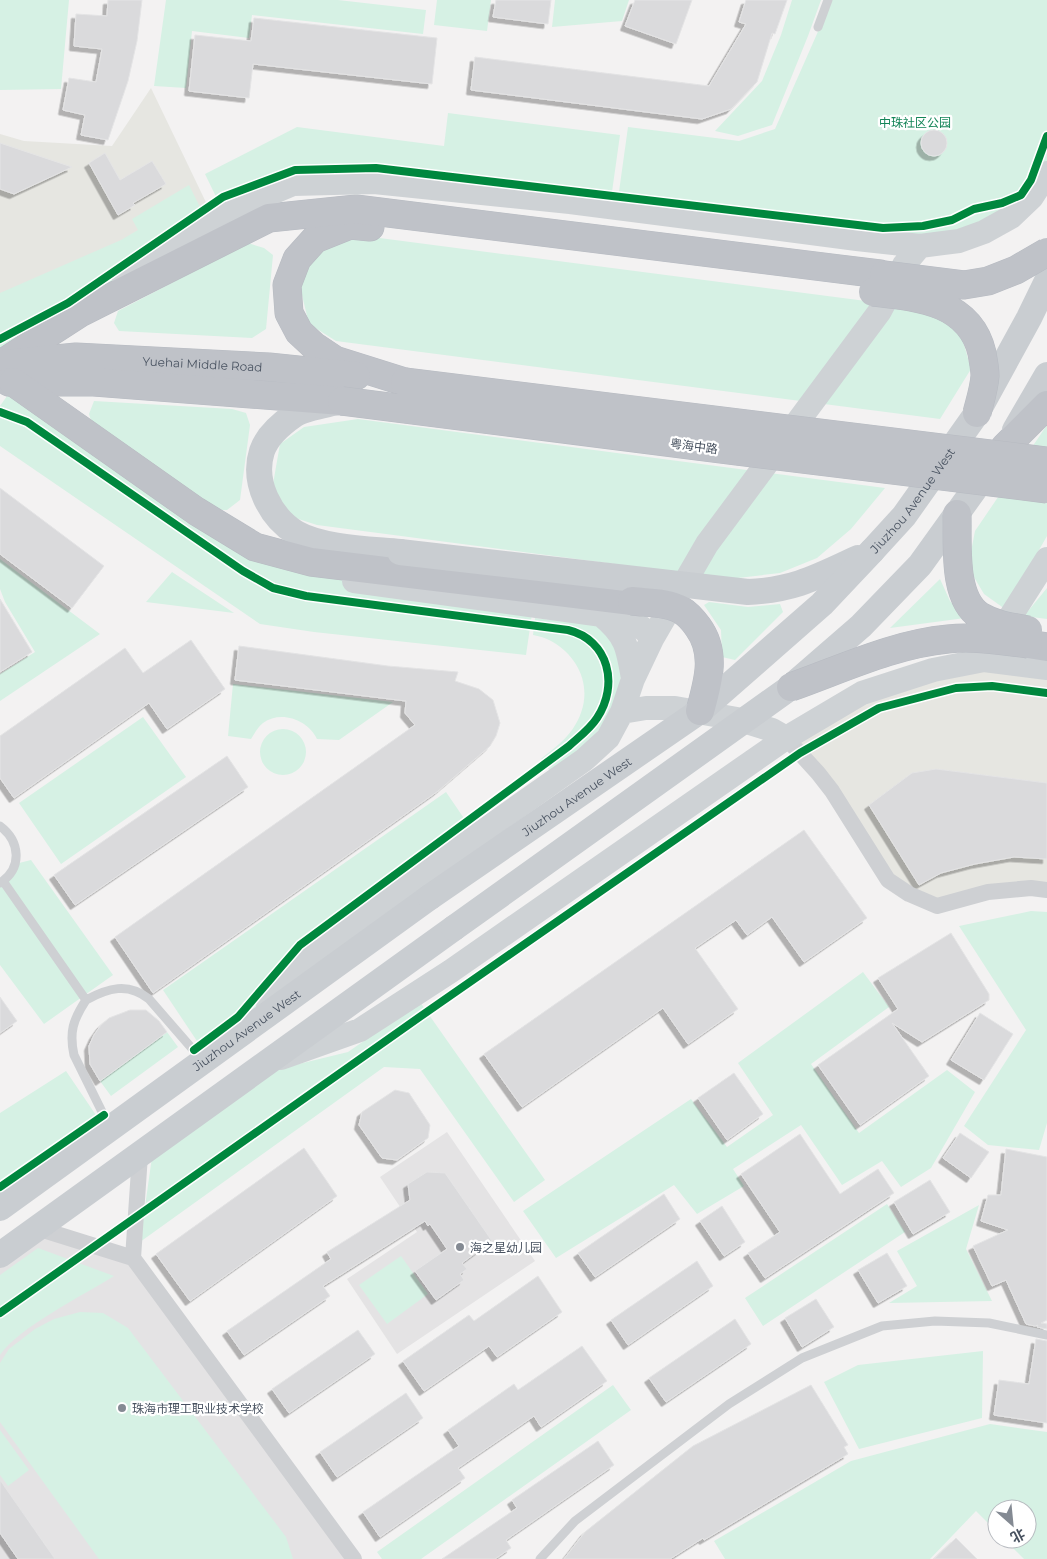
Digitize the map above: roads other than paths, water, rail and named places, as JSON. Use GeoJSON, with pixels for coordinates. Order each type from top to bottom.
{"type":"FeatureCollection","features":[{"type":"Feature","properties":{"kind":"highway"},"geometry":{"type":"LineString","coordinates":[[700,712],[710,671],[708,647],[704,635],[690,617],[681,610],[666,605],[311,562],[255,546],[196,511],[4,373],[80,313],[269,218],[356,210],[877,283],[958,314],[967,322],[975,333],[980,346],[985,374],[977,414]]}},
{"type":"Feature","properties":{"kind":"highway"},"geometry":{"type":"LineString","coordinates":[[1047,252],[1016,270],[988,280],[964,284],[877,283],[350,225],[315,239],[296,259],[287,285],[289,313],[299,332],[314,346],[335,360],[405,382],[1047,461]]}},
{"type":"Feature","properties":{"kind":"highway","name":"Yuehai Middle Road"},"geometry":{"type":"LineString","coordinates":[[4,373],[76,357],[269,367],[405,382]]}},
{"type":"Feature","properties":{"kind":"highway","name":"Yuehai Middle Road"},"geometry":{"type":"LineString","coordinates":[[4,373],[94,382],[342,401]]}},
{"type":"Feature","properties":{"kind":"highway","name":"粤海中路"},"geometry":{"type":"LineString","coordinates":[[342,401],[737,452],[1047,489]]}},
{"type":"Feature","properties":{"kind":"highway"},"geometry":{"type":"LineString","coordinates":[[1005,447],[1047,405]]}},
{"type":"Feature","properties":{"kind":"highway"},"geometry":{"type":"LineString","coordinates":[[957,514],[959,570],[961,585],[967,602],[980,616],[1038,639]]}},
{"type":"Feature","properties":{"kind":"highway"},"geometry":{"type":"LineString","coordinates":[[792,686],[900,648],[925,642],[951,639],[1038,639]]}},
{"type":"Feature","properties":{"kind":"main road"},"geometry":{"type":"LineString","coordinates":[[80,313],[160,255],[234,209],[293,184],[374,182],[570,202],[857,240],[920,246],[959,241],[984,232],[1011,217],[1032,197],[1047,173]]}},
{"type":"Feature","properties":{"kind":"main road"},"geometry":{"type":"LineString","coordinates":[[249,1028],[316,952],[395,893],[584,760],[608,738],[622,712],[634,678],[652,639],[707,544],[880,312],[904,265],[920,246]]}},
{"type":"Feature","properties":{"kind":"main road","name":"Jiuzhou Avenue West"},"geometry":{"type":"LineString","coordinates":[[0,1208],[430,897],[700,712],[822,604],[904,516],[977,414],[1030,318],[1047,281]]}},
{"type":"Feature","properties":{"kind":"main road"},"geometry":{"type":"LineString","coordinates":[[0,1255],[792,686],[861,626],[920,565],[1005,447],[1047,375]]}},
{"type":"Feature","properties":{"kind":"main road"},"geometry":{"type":"LineString","coordinates":[[342,401],[296,414],[274,430],[262,450],[259,469],[262,488],[270,507],[280,522],[297,534],[319,543],[748,592],[771,591],[795,586],[872,551]]}},
{"type":"Feature","properties":{"kind":"main road"},"geometry":{"type":"LineString","coordinates":[[255,546],[292,567],[323,576],[624,618],[648,632],[652,639]]}},
{"type":"Feature","properties":{"kind":"main road"},"geometry":{"type":"LineString","coordinates":[[984,660],[1047,559]]}},
{"type":"Feature","properties":{"kind":"main road"},"geometry":{"type":"LineString","coordinates":[[601,615],[621,634],[629,655],[634,678]]}},
{"type":"Feature","properties":{"kind":"main road"},"geometry":{"type":"LineString","coordinates":[[270,1061],[360,1030],[451,971],[786,738],[862,693],[933,670],[984,660],[1047,668]]}},
{"type":"Feature","properties":{"kind":"main road"},"geometry":{"type":"LineString","coordinates":[[622,712],[646,708],[675,708],[737,719],[772,730],[786,738]]}},
{"type":"Feature","properties":{"kind":"street"},"geometry":{"type":"LineString","coordinates":[[786,738],[832,791],[888,880],[909,894],[937,906],[988,892],[1031,888],[1047,890]]}},
{"type":"Feature","properties":{"kind":"street"},"geometry":{"type":"LineString","coordinates":[[132,1258],[140,1155]]}},
{"type":"Feature","properties":{"kind":"street"},"geometry":{"type":"LineString","coordinates":[[37,1228],[132,1258],[354,1559]]}},
{"type":"Feature","properties":{"kind":"lane"},"geometry":{"type":"LineString","coordinates":[[818,26],[828,0]]}},
{"type":"Feature","properties":{"kind":"lane"},"geometry":{"type":"LineString","coordinates":[[0,826],[11,837],[17,852],[13,868],[1,882],[86,1000]]}},
{"type":"Feature","properties":{"kind":"lane"},"geometry":{"type":"LineString","coordinates":[[110,1129],[74,1055],[72,1032],[76,1015],[86,1000],[103,991],[120,988],[141,992],[204,1062]]}},
{"type":"Feature","properties":{"kind":"lane"},"geometry":{"type":"LineString","coordinates":[[540,1559],[575,1521],[729,1404],[802,1358],[882,1326],[935,1321],[989,1323],[1047,1335]]}},
{"type":"Feature","properties":{"kind":"place","name":"海之星幼儿园"},"geometry":{"type":"Point","coordinates":[460,1247]}},
{"type":"Feature","properties":{"kind":"place","name":"珠海市理工职业技术学校"},"geometry":{"type":"Point","coordinates":[122,1408]}},
{"type":"Feature","properties":{"kind":"park label","name":"中珠社区公园"},"geometry":{"type":"Point","coordinates":[915,122]}}]}
